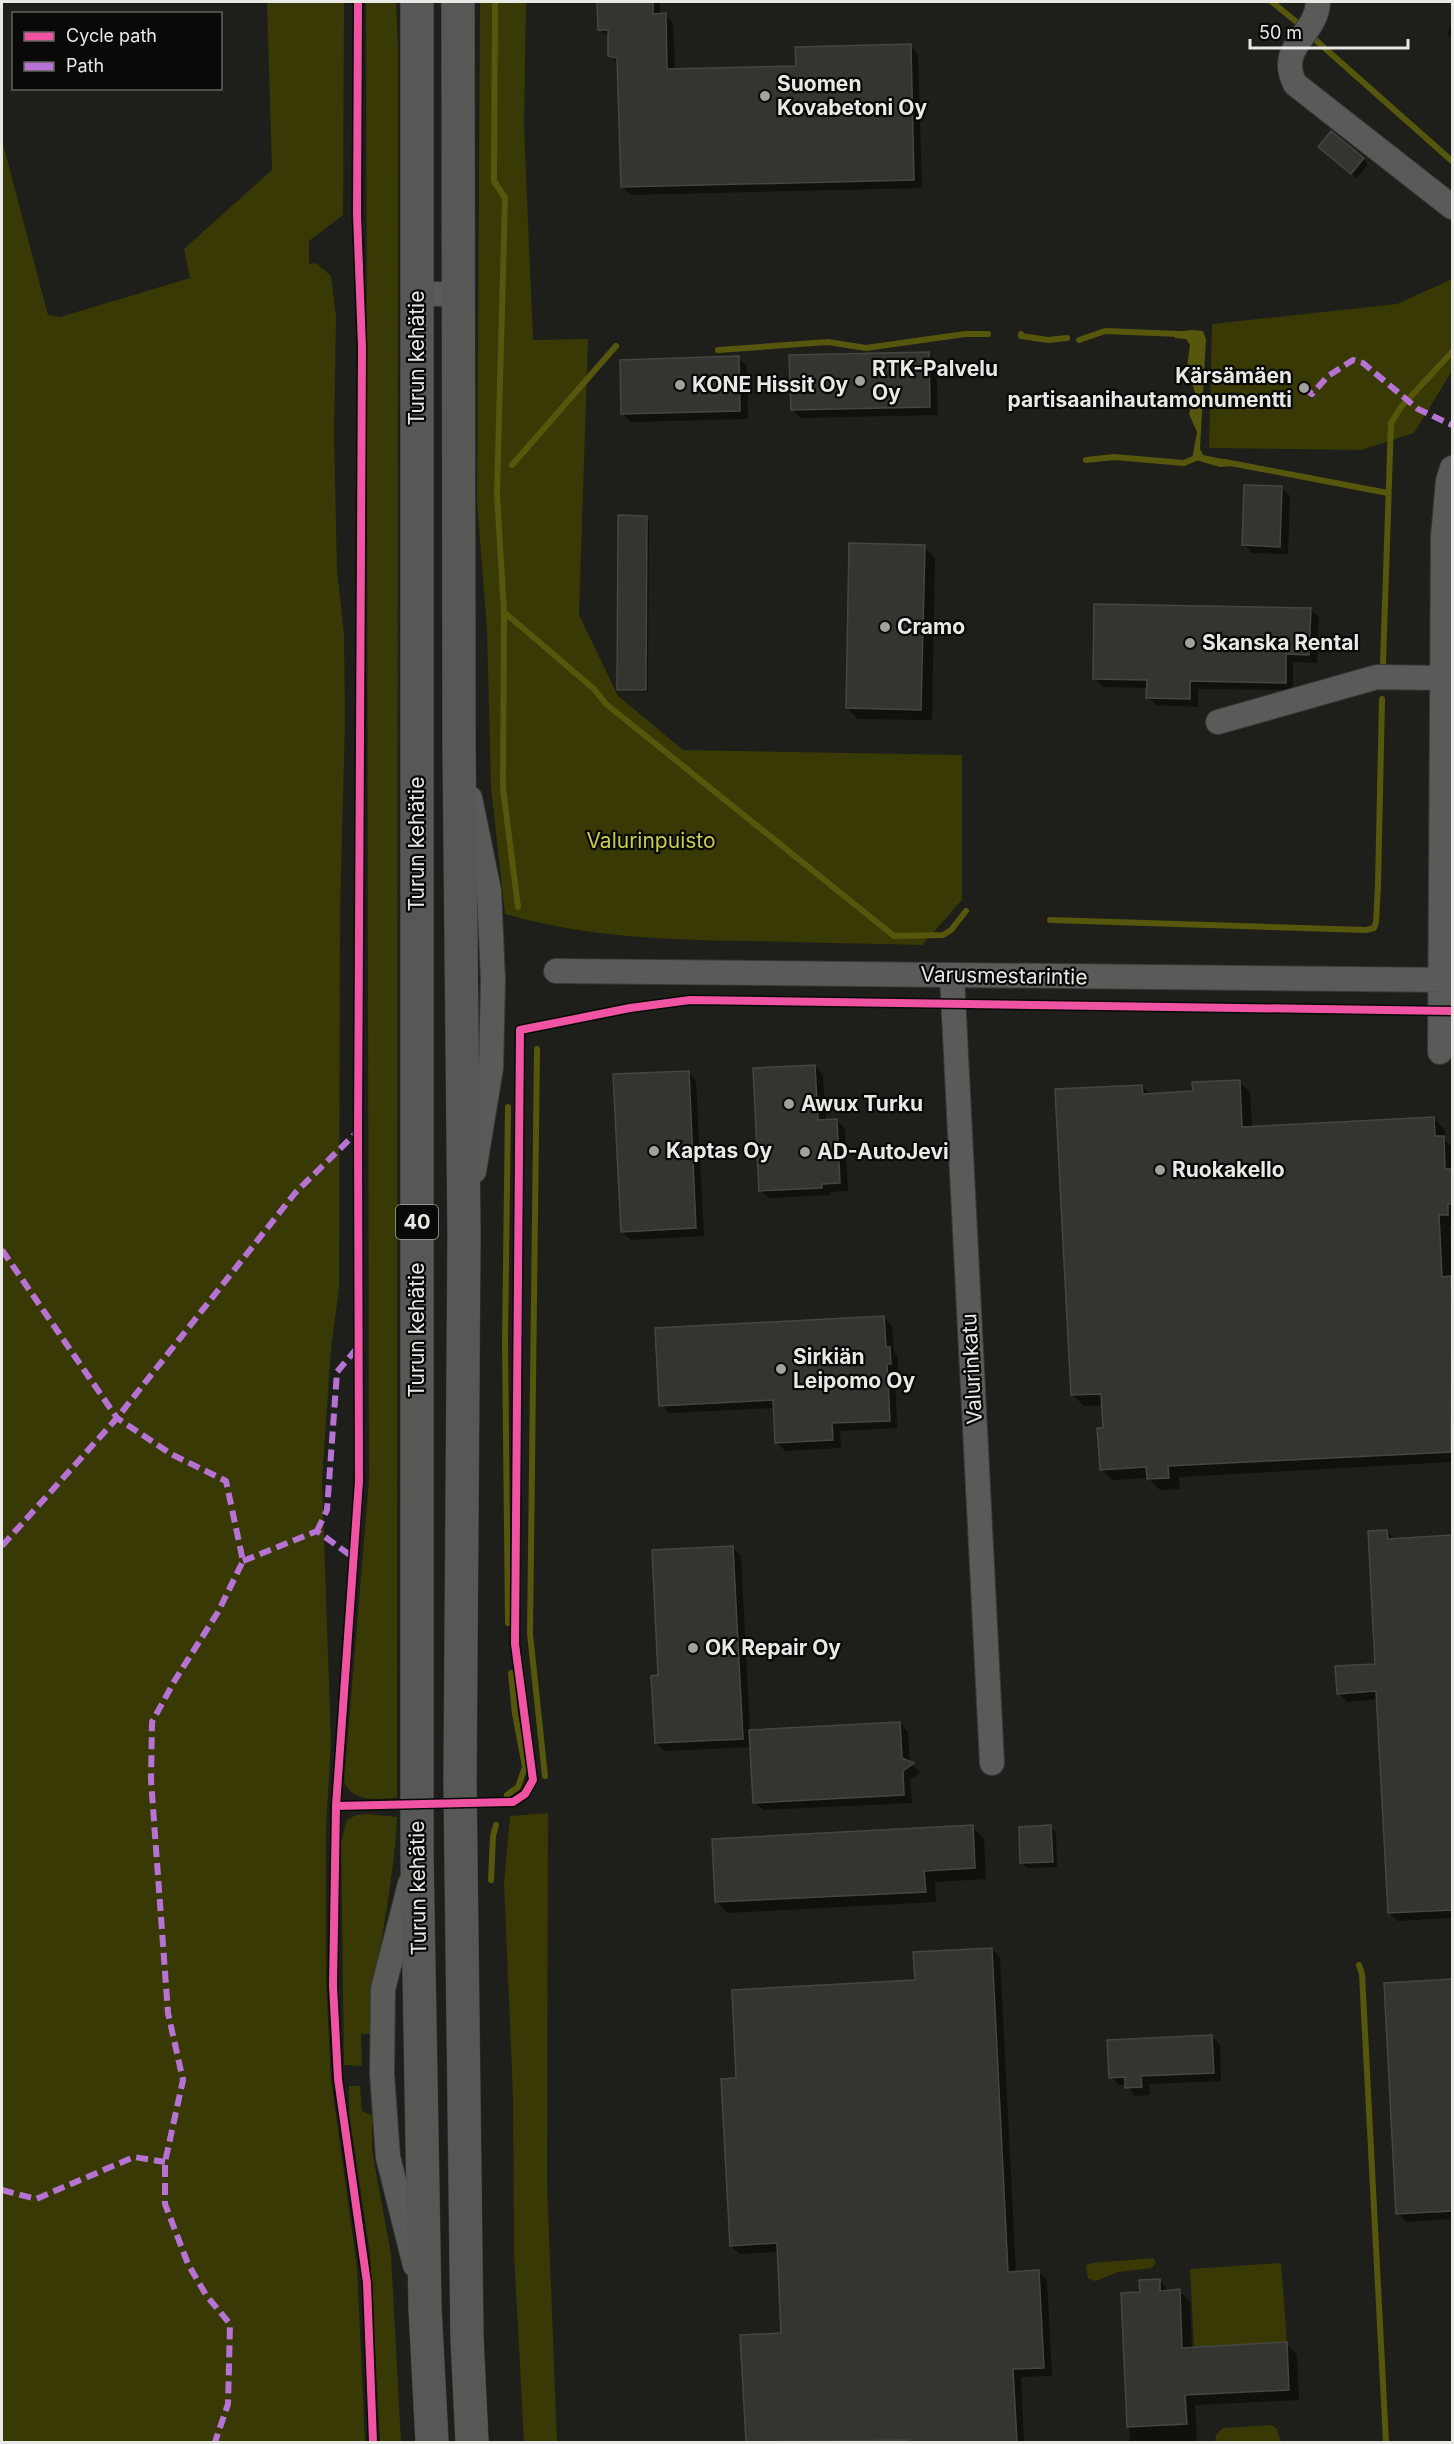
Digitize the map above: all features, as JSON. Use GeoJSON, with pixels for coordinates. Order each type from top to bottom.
{"type":"FeatureCollection","features":[{"type":"Feature","properties":{"kind":"highway","name":"Turun kehätie"},"geometry":{"type":"LineString","coordinates":[[417,2],[417,1856],[425,2308],[432,2442]]}},
{"type":"Feature","properties":{"kind":"highway","name":"Turun kehätie"},"geometry":{"type":"LineString","coordinates":[[458,2],[459,742],[464,1235],[460,1783],[467,2338],[472,2442]]}},
{"type":"Feature","properties":{"kind":"street"},"geometry":{"type":"LineString","coordinates":[[1318,2],[1312,23],[1290,57],[1291,75],[1295,84],[1452,207]]}},
{"type":"Feature","properties":{"kind":"street"},"geometry":{"type":"LineString","coordinates":[[417,294],[458,294]]}},
{"type":"Feature","properties":{"kind":"street"},"geometry":{"type":"LineString","coordinates":[[1440,1052],[1446,980],[1440,678],[1443,537],[1448,480],[1452,468]]}},
{"type":"Feature","properties":{"kind":"street"},"geometry":{"type":"LineString","coordinates":[[1218,722],[1377,677],[1440,678]]}},
{"type":"Feature","properties":{"kind":"street","name":"Varusmestarintie"},"geometry":{"type":"LineString","coordinates":[[556,971],[1446,980]]}},
{"type":"Feature","properties":{"kind":"street","name":"Valurinkatu"},"geometry":{"type":"LineString","coordinates":[[952,976],[992,1763]]}},
{"type":"Feature","properties":{"kind":"green space"},"geometry":{"type":"Polygon","coordinates":[[[267,2],[344,2],[343,215],[309,241],[309,264],[316,263],[331,276],[336,316],[334,435],[337,569],[344,636],[345,722],[340,912],[339,1288],[331,1349],[322,1481],[331,1740],[326,1829],[326,1978],[331,2079],[357,2266],[365,2442],[2,2442],[2,140],[48,315],[60,317],[190,278],[184,249],[272,170],[267,2]]]}},
{"type":"Feature","properties":{"kind":"green space"},"geometry":{"type":"Polygon","coordinates":[[[366,2],[396,2],[398,51],[397,1798],[382,1799],[360,1797],[348,1789],[344,1782],[369,1480],[366,2]]]}},
{"type":"Feature","properties":{"kind":"green space","name":"Valurinpuisto"},"geometry":{"type":"Polygon","coordinates":[[[480,2],[526,2],[524,126],[533,340],[588,339],[579,615],[618,696],[683,750],[962,755],[962,900],[922,945],[624,936],[564,928],[505,914],[491,787],[487,630],[477,501],[480,2]]]}},
{"type":"Feature","properties":{"kind":"green space"},"geometry":{"type":"Polygon","coordinates":[[[1452,279],[1452,371],[1414,433],[1361,450],[1209,448],[1212,324],[1397,304],[1452,279]]]}},
{"type":"Feature","properties":{"kind":"green space"},"geometry":{"type":"Polygon","coordinates":[[[548,1813],[547,2184],[557,2442],[524,2442],[514,2253],[513,2096],[504,1883],[510,1816],[548,1813]]]}},
{"type":"Feature","properties":{"kind":"green space"},"geometry":{"type":"Polygon","coordinates":[[[356,1815],[397,1817],[395,1844],[376,1980],[371,2034],[361,2034],[362,2066],[344,2065],[341,1842],[347,1820],[356,1815]]]}},
{"type":"Feature","properties":{"kind":"green space"},"geometry":{"type":"Polygon","coordinates":[[[349,2086],[360,2086],[362,2111],[372,2115],[372,2150],[391,2254],[401,2442],[380,2442],[370,2254],[349,2112],[349,2086]]]}},
{"type":"Feature","properties":{"kind":"green space"},"geometry":{"type":"Polygon","coordinates":[[[1153,2258],[1156,2262],[1152,2268],[1118,2272],[1096,2281],[1088,2279],[1086,2265],[1092,2263],[1153,2258]]]}},
{"type":"Feature","properties":{"kind":"green space"},"geometry":{"type":"Polygon","coordinates":[[[1281,2263],[1287,2342],[1194,2347],[1190,2269],[1281,2263]]]}},
{"type":"Feature","properties":{"kind":"green space"},"geometry":{"type":"Polygon","coordinates":[[[1272,2425],[1277,2429],[1281,2442],[1215,2442],[1216,2435],[1223,2428],[1272,2425]]]}},
{"type":"Feature","properties":{"kind":"shaded area"},"geometry":{"type":"Polygon","coordinates":[[[1203,331],[1206,339],[1200,449],[1203,455],[1232,461],[1233,466],[1220,467],[1192,459],[1197,432],[1189,414],[1195,393],[1187,367],[1190,345],[1186,339],[1175,338],[1173,332],[1203,331]]]}},
{"type":"Feature","properties":{"kind":"building","name":"Suomen Kovabetoni Oy"},"geometry":{"type":"Polygon","coordinates":[[[597,2],[653,2],[653,14],[666,13],[667,69],[796,66],[795,47],[911,44],[914,180],[621,187],[617,58],[608,56],[608,30],[598,30],[597,2]]]}},
{"type":"Feature","properties":{"kind":"building"},"geometry":{"type":"Polygon","coordinates":[[[1331,131],[1364,158],[1351,174],[1318,147],[1331,131]]]}},
{"type":"Feature","properties":{"kind":"building"},"geometry":{"type":"Polygon","coordinates":[[[929,352],[930,407],[791,410],[789,355],[929,352]]]}},
{"type":"Feature","properties":{"kind":"building"},"geometry":{"type":"Polygon","coordinates":[[[739,356],[740,411],[621,414],[620,360],[739,356]]]}},
{"type":"Feature","properties":{"kind":"building"},"geometry":{"type":"Polygon","coordinates":[[[1244,485],[1282,486],[1280,547],[1242,545],[1244,485]]]}},
{"type":"Feature","properties":{"kind":"building"},"geometry":{"type":"Polygon","coordinates":[[[618,515],[647,516],[646,690],[617,690],[618,515]]]}},
{"type":"Feature","properties":{"kind":"building"},"geometry":{"type":"Polygon","coordinates":[[[849,543],[925,545],[921,710],[846,708],[849,543]]]}},
{"type":"Feature","properties":{"kind":"building"},"geometry":{"type":"Polygon","coordinates":[[[1094,604],[1311,608],[1309,655],[1286,654],[1286,683],[1190,681],[1190,699],[1146,698],[1147,680],[1093,679],[1094,604]]]}},
{"type":"Feature","properties":{"kind":"building"},"geometry":{"type":"Polygon","coordinates":[[[815,1065],[818,1120],[837,1119],[840,1183],[822,1184],[822,1188],[759,1191],[753,1068],[815,1065]]]}},
{"type":"Feature","properties":{"kind":"building"},"geometry":{"type":"Polygon","coordinates":[[[689,1071],[696,1228],[621,1232],[613,1074],[689,1071]]]}},
{"type":"Feature","properties":{"kind":"building"},"geometry":{"type":"Polygon","coordinates":[[[1240,1080],[1242,1127],[1434,1117],[1435,1136],[1444,1136],[1445,1169],[1452,1169],[1452,1204],[1448,1204],[1448,1215],[1439,1215],[1442,1277],[1451,1276],[1451,1452],[1168,1466],[1169,1478],[1147,1479],[1146,1467],[1100,1470],[1097,1428],[1103,1428],[1101,1394],[1071,1395],[1055,1089],[1142,1085],[1143,1094],[1193,1091],[1192,1082],[1240,1080]]]}},
{"type":"Feature","properties":{"kind":"building"},"geometry":{"type":"Polygon","coordinates":[[[884,1316],[886,1347],[890,1347],[891,1364],[887,1364],[890,1421],[832,1423],[833,1440],[775,1443],[773,1400],[659,1406],[655,1328],[884,1316]]]}},
{"type":"Feature","properties":{"kind":"building"},"geometry":{"type":"Polygon","coordinates":[[[1387,1530],[1388,1539],[1452,1535],[1452,1910],[1388,1913],[1376,1691],[1337,1694],[1335,1666],[1375,1664],[1368,1531],[1387,1530]]]}},
{"type":"Feature","properties":{"kind":"building"},"geometry":{"type":"Polygon","coordinates":[[[733,1546],[743,1739],[655,1743],[651,1676],[658,1675],[652,1550],[733,1546]]]}},
{"type":"Feature","properties":{"kind":"building"},"geometry":{"type":"Polygon","coordinates":[[[900,1722],[902,1758],[914,1763],[903,1771],[904,1795],[753,1803],[749,1730],[900,1722]]]}},
{"type":"Feature","properties":{"kind":"building"},"geometry":{"type":"Polygon","coordinates":[[[973,1825],[975,1868],[924,1871],[926,1892],[715,1902],[712,1839],[973,1825]]]}},
{"type":"Feature","properties":{"kind":"building"},"geometry":{"type":"Polygon","coordinates":[[[1051,1825],[1053,1862],[1020,1863],[1019,1827],[1051,1825]]]}},
{"type":"Feature","properties":{"kind":"building"},"geometry":{"type":"Polygon","coordinates":[[[992,1948],[1008,2272],[1039,2270],[1044,2368],[1013,2369],[1017,2442],[909,2442],[909,2440],[746,2442],[740,2335],[781,2333],[777,2243],[730,2246],[721,2079],[736,2078],[732,1990],[915,1980],[913,1952],[992,1948]]]}},
{"type":"Feature","properties":{"kind":"building"},"geometry":{"type":"Polygon","coordinates":[[[1452,1979],[1452,2211],[1396,2214],[1384,1983],[1452,1979]]]}},
{"type":"Feature","properties":{"kind":"building"},"geometry":{"type":"Polygon","coordinates":[[[1212,2035],[1214,2073],[1141,2076],[1142,2087],[1125,2088],[1125,2077],[1109,2078],[1107,2040],[1212,2035]]]}},
{"type":"Feature","properties":{"kind":"building"},"geometry":{"type":"Polygon","coordinates":[[[1160,2279],[1160,2291],[1180,2289],[1182,2348],[1287,2342],[1289,2390],[1185,2395],[1187,2424],[1127,2427],[1121,2293],[1140,2292],[1139,2280],[1160,2279]]]}},
{"type":"Feature","properties":{"kind":"waterway"},"geometry":{"type":"LineString","coordinates":[[495,2],[494,181],[505,198],[497,494],[504,612]]}},
{"type":"Feature","properties":{"kind":"waterway"},"geometry":{"type":"LineString","coordinates":[[1272,2],[1299,24]]}},
{"type":"Feature","properties":{"kind":"waterway"},"geometry":{"type":"LineString","coordinates":[[1311,36],[1452,161]]}},
{"type":"Feature","properties":{"kind":"waterway"},"geometry":{"type":"LineString","coordinates":[[1079,340],[1105,331],[1179,334]]}},
{"type":"Feature","properties":{"kind":"waterway"},"geometry":{"type":"LineString","coordinates":[[718,350],[828,342],[866,348],[965,334],[988,334]]}},
{"type":"Feature","properties":{"kind":"waterway"},"geometry":{"type":"LineString","coordinates":[[1021,334],[1021,336],[1048,340],[1067,338]]}},
{"type":"Feature","properties":{"kind":"waterway"},"geometry":{"type":"LineString","coordinates":[[512,465],[616,346]]}},
{"type":"Feature","properties":{"kind":"waterway"},"geometry":{"type":"LineString","coordinates":[[1383,663],[1391,423],[1401,407],[1452,352]]}},
{"type":"Feature","properties":{"kind":"waterway"},"geometry":{"type":"LineString","coordinates":[[1086,460],[1114,457],[1184,463],[1198,457]]}},
{"type":"Feature","properties":{"kind":"waterway"},"geometry":{"type":"LineString","coordinates":[[1225,462],[1388,493]]}},
{"type":"Feature","properties":{"kind":"waterway"},"geometry":{"type":"LineString","coordinates":[[518,907],[503,788],[504,612],[594,689],[606,704],[894,936],[943,935],[951,930],[966,911]]}},
{"type":"Feature","properties":{"kind":"waterway"},"geometry":{"type":"LineString","coordinates":[[1050,920],[1366,930],[1374,928],[1378,885],[1382,699]]}},
{"type":"Feature","properties":{"kind":"waterway"},"geometry":{"type":"LineString","coordinates":[[537,1049],[530,1634],[545,1776]]}},
{"type":"Feature","properties":{"kind":"waterway"},"geometry":{"type":"LineString","coordinates":[[508,1107],[505,1342],[508,1623]]}},
{"type":"Feature","properties":{"kind":"waterway"},"geometry":{"type":"LineString","coordinates":[[507,1795],[518,1787],[525,1767],[515,1714],[511,1673]]}},
{"type":"Feature","properties":{"kind":"waterway"},"geometry":{"type":"LineString","coordinates":[[491,1880],[493,1836],[496,1825]]}},
{"type":"Feature","properties":{"kind":"waterway"},"geometry":{"type":"LineString","coordinates":[[1359,1965],[1362,1974],[1386,2442]]}},
{"type":"Feature","properties":{"kind":"marked path"},"geometry":{"type":"LineString","coordinates":[[1304,388],[1312,394],[1328,376],[1353,360],[1363,363],[1418,409],[1452,425]]}},
{"type":"Feature","properties":{"kind":"marked path"},"geometry":{"type":"LineString","coordinates":[[2,1546],[117,1418],[295,1193],[358,1131]]}},
{"type":"Feature","properties":{"kind":"marked path"},"geometry":{"type":"LineString","coordinates":[[2,1250],[117,1418],[171,1454],[226,1481],[243,1561],[218,1612],[175,1680],[152,1722],[151,1780],[168,2013],[183,2080],[165,2162],[165,2204],[188,2264],[206,2295],[230,2324],[228,2404],[215,2442]]}},
{"type":"Feature","properties":{"kind":"marked path"},"geometry":{"type":"LineString","coordinates":[[317,1531],[327,1510],[337,1372],[358,1347]]}},
{"type":"Feature","properties":{"kind":"marked path"},"geometry":{"type":"LineString","coordinates":[[243,1561],[317,1531],[354,1558]]}},
{"type":"Feature","properties":{"kind":"marked path"},"geometry":{"type":"LineString","coordinates":[[2,2190],[36,2199],[134,2157],[165,2162]]}},
{"type":"Feature","properties":{"kind":"cycle path"},"geometry":{"type":"LineString","coordinates":[[358,2],[357,214],[362,347],[358,1131],[359,1481],[336,1806],[333,1986],[338,2079],[367,2283],[373,2442]]}},
{"type":"Feature","properties":{"kind":"cycle path"},"geometry":{"type":"LineString","coordinates":[[336,1806],[513,1802],[525,1794],[533,1780],[515,1644],[520,1030],[630,1008],[690,1000],[1452,1011]]}},
{"type":"Feature","properties":{"kind":"place","name":"Suomen Kovabetoni Oy"},"geometry":{"type":"Point","coordinates":[765,96]}},
{"type":"Feature","properties":{"kind":"place","name":"RTK-Palvelu Oy"},"geometry":{"type":"Point","coordinates":[860,381]}},
{"type":"Feature","properties":{"kind":"place","name":"KONE Hissit Oy"},"geometry":{"type":"Point","coordinates":[680,385]}},
{"type":"Feature","properties":{"kind":"place","name":"Kärsämäen partisaanihautamonumentti"},"geometry":{"type":"Point","coordinates":[1304,388]}},
{"type":"Feature","properties":{"kind":"place","name":"Cramo"},"geometry":{"type":"Point","coordinates":[885,627]}},
{"type":"Feature","properties":{"kind":"place","name":"Skanska Rental"},"geometry":{"type":"Point","coordinates":[1190,643]}},
{"type":"Feature","properties":{"kind":"place","name":"Awux Turku"},"geometry":{"type":"Point","coordinates":[789,1104]}},
{"type":"Feature","properties":{"kind":"place","name":"Kaptas Oy"},"geometry":{"type":"Point","coordinates":[654,1151]}},
{"type":"Feature","properties":{"kind":"place","name":"AD-AutoJevi"},"geometry":{"type":"Point","coordinates":[805,1152]}},
{"type":"Feature","properties":{"kind":"place","name":"Ruokakello"},"geometry":{"type":"Point","coordinates":[1160,1170]}},
{"type":"Feature","properties":{"kind":"place","name":"Sirkiän Leipomo Oy"},"geometry":{"type":"Point","coordinates":[781,1369]}},
{"type":"Feature","properties":{"kind":"place","name":"OK Repair Oy"},"geometry":{"type":"Point","coordinates":[693,1648]}}]}
